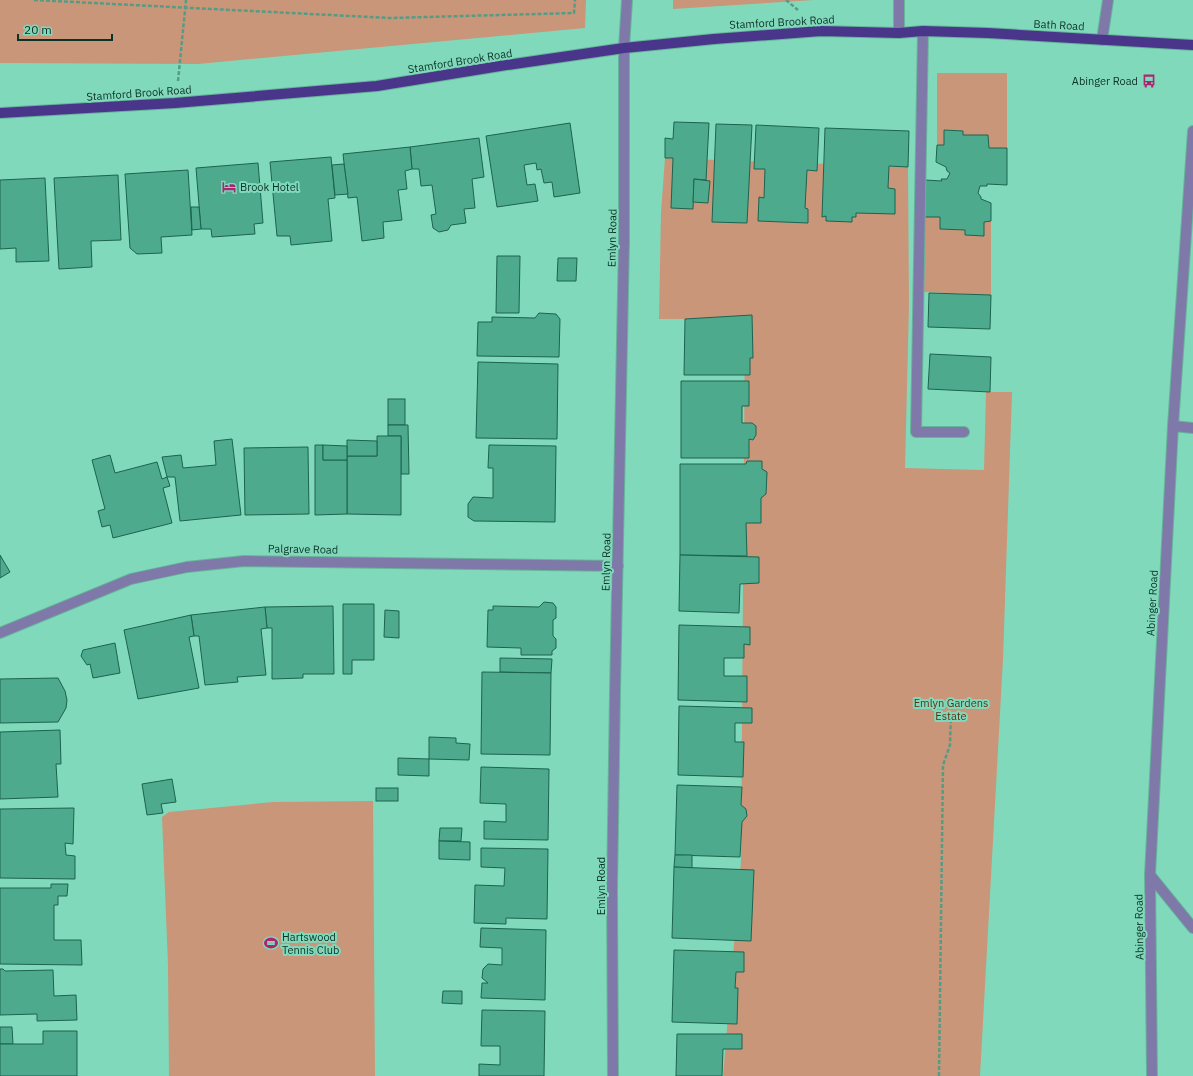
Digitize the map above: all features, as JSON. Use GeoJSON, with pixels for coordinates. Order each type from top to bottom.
{"type":"FeatureCollection","features":[{"type":"Feature","properties":{"kind":"main road","name":"Stamford Brook Road"},"geometry":{"type":"LineString","coordinates":[[0,113],[175,103],[377,86],[624,48],[714,39],[821,30],[899,33],[923,31]]}},
{"type":"Feature","properties":{"kind":"main road","name":"Bath Road"},"geometry":{"type":"LineString","coordinates":[[923,31],[1193,44]]}},
{"type":"Feature","properties":{"kind":"street","name":"Emlyn Road"},"geometry":{"type":"LineString","coordinates":[[613,1076],[613,874],[624,241],[624,48],[626,0]]}},
{"type":"Feature","properties":{"kind":"street"},"geometry":{"type":"LineString","coordinates":[[899,0],[899,33]]}},
{"type":"Feature","properties":{"kind":"street"},"geometry":{"type":"LineString","coordinates":[[1102,40],[1108,0]]}},
{"type":"Feature","properties":{"kind":"street"},"geometry":{"type":"LineString","coordinates":[[923,31],[916,432],[964,432]]}},
{"type":"Feature","properties":{"kind":"street","name":"Abinger Road"},"geometry":{"type":"LineString","coordinates":[[1152,1076],[1150,876],[1173,426],[1193,131]]}},
{"type":"Feature","properties":{"kind":"street"},"geometry":{"type":"LineString","coordinates":[[1173,426],[1193,428]]}},
{"type":"Feature","properties":{"kind":"street","name":"Palgrave Road"},"geometry":{"type":"LineString","coordinates":[[0,633],[131,580],[187,567],[244,561],[618,566]]}},
{"type":"Feature","properties":{"kind":"street"},"geometry":{"type":"LineString","coordinates":[[1150,876],[1193,928]]}},
{"type":"Feature","properties":{"kind":"path"},"geometry":{"type":"LineString","coordinates":[[34,0],[390,18],[574,12],[575,0]]}},
{"type":"Feature","properties":{"kind":"path"},"geometry":{"type":"LineString","coordinates":[[175,103],[186,0]]}},
{"type":"Feature","properties":{"kind":"path"},"geometry":{"type":"LineString","coordinates":[[939,1076],[943,765],[950,745],[951,713]]}},
{"type":"Feature","properties":{"kind":"green space"},"geometry":{"type":"Polygon","coordinates":[[[0,0],[586,0],[585,28],[198,64],[0,63],[0,0]]]}},
{"type":"Feature","properties":{"kind":"green space"},"geometry":{"type":"Polygon","coordinates":[[[673,0],[814,0],[673,9],[673,0]]]}},
{"type":"Feature","properties":{"kind":"green space"},"geometry":{"type":"Polygon","coordinates":[[[937,73],[1007,73],[1007,148],[989,148],[988,135],[963,135],[963,131],[944,130],[944,145],[937,145],[937,73]]]}},
{"type":"Feature","properties":{"kind":"green space","name":"Emlyn Gardens Estate"},"geometry":{"type":"Polygon","coordinates":[[[665,158],[908,167],[909,305],[905,468],[984,470],[986,392],[1012,392],[1003,659],[980,1076],[723,1076],[741,861],[745,316],[659,319],[661,212],[665,158]]]}},
{"type":"Feature","properties":{"kind":"green space"},"geometry":{"type":"Polygon","coordinates":[[[924,217],[940,217],[940,229],[965,230],[965,235],[983,236],[984,222],[991,221],[991,295],[924,292],[924,217]]]}},
{"type":"Feature","properties":{"kind":"green space","name":"Hartswood Tennis Club"},"geometry":{"type":"Polygon","coordinates":[[[373,801],[375,1076],[169,1076],[168,965],[162,817],[169,812],[273,802],[373,801]]]}},
{"type":"Feature","properties":{"kind":"building"},"geometry":{"type":"Polygon","coordinates":[[[674,122],[709,123],[706,180],[694,179],[693,209],[671,208],[673,158],[665,158],[665,138],[673,139],[674,122]]]}},
{"type":"Feature","properties":{"kind":"building"},"geometry":{"type":"Polygon","coordinates":[[[570,123],[580,193],[554,197],[552,182],[544,183],[541,169],[537,170],[536,163],[524,165],[527,185],[535,184],[538,201],[497,207],[486,136],[570,123]]]}},
{"type":"Feature","properties":{"kind":"building"},"geometry":{"type":"Polygon","coordinates":[[[716,124],[752,125],[747,223],[712,222],[716,124]]]}},
{"type":"Feature","properties":{"kind":"building"},"geometry":{"type":"Polygon","coordinates":[[[756,125],[819,128],[817,171],[807,170],[805,208],[808,209],[808,223],[758,221],[759,197],[764,198],[765,169],[754,169],[756,125]]]}},
{"type":"Feature","properties":{"kind":"building"},"geometry":{"type":"Polygon","coordinates":[[[825,128],[909,131],[908,167],[889,166],[888,188],[895,189],[895,214],[856,213],[856,217],[852,217],[852,222],[826,221],[826,216],[822,217],[825,128]]]}},
{"type":"Feature","properties":{"kind":"building"},"geometry":{"type":"Polygon","coordinates":[[[944,130],[963,131],[963,135],[988,135],[989,148],[1007,148],[1007,185],[987,184],[987,186],[980,186],[978,193],[981,199],[991,203],[991,221],[984,222],[984,236],[965,235],[965,230],[940,229],[940,217],[924,217],[925,180],[942,181],[941,179],[947,179],[950,173],[947,171],[946,167],[936,162],[937,145],[944,145],[944,130]]]}},
{"type":"Feature","properties":{"kind":"building"},"geometry":{"type":"Polygon","coordinates":[[[479,138],[484,177],[472,179],[475,208],[464,209],[466,223],[451,225],[448,230],[439,232],[433,228],[431,215],[436,214],[432,185],[421,186],[419,169],[412,169],[410,147],[479,138]]]}},
{"type":"Feature","properties":{"kind":"building"},"geometry":{"type":"Polygon","coordinates":[[[410,147],[412,169],[405,171],[407,189],[398,190],[402,220],[383,222],[384,238],[362,241],[357,197],[348,198],[343,154],[410,147]]]}},
{"type":"Feature","properties":{"kind":"building"},"geometry":{"type":"Polygon","coordinates":[[[331,157],[335,198],[328,199],[332,241],[291,245],[290,236],[277,236],[270,162],[331,157]]]}},
{"type":"Feature","properties":{"kind":"building","name":"Brook Hotel"},"geometry":{"type":"Polygon","coordinates":[[[258,163],[263,223],[254,224],[255,234],[212,237],[211,229],[201,229],[196,168],[258,163]]]}},
{"type":"Feature","properties":{"kind":"building"},"geometry":{"type":"Polygon","coordinates":[[[344,164],[348,194],[335,195],[332,165],[344,164]]]}},
{"type":"Feature","properties":{"kind":"building"},"geometry":{"type":"Polygon","coordinates":[[[188,170],[192,235],[161,237],[162,253],[137,254],[130,248],[125,174],[188,170]]]}},
{"type":"Feature","properties":{"kind":"building"},"geometry":{"type":"Polygon","coordinates":[[[118,175],[121,240],[91,241],[92,267],[59,269],[54,178],[118,175]]]}},
{"type":"Feature","properties":{"kind":"building"},"geometry":{"type":"Polygon","coordinates":[[[45,178],[49,261],[16,262],[16,248],[0,249],[0,180],[45,178]]]}},
{"type":"Feature","properties":{"kind":"building"},"geometry":{"type":"Polygon","coordinates":[[[694,179],[710,181],[708,203],[693,202],[694,179]]]}},
{"type":"Feature","properties":{"kind":"building"},"geometry":{"type":"Polygon","coordinates":[[[191,207],[199,207],[201,229],[192,230],[191,207]]]}},
{"type":"Feature","properties":{"kind":"building"},"geometry":{"type":"Polygon","coordinates":[[[497,256],[520,256],[519,313],[496,313],[497,256]]]}},
{"type":"Feature","properties":{"kind":"building"},"geometry":{"type":"Polygon","coordinates":[[[558,258],[577,258],[576,281],[557,281],[558,258]]]}},
{"type":"Feature","properties":{"kind":"building"},"geometry":{"type":"Polygon","coordinates":[[[929,293],[991,295],[990,329],[928,327],[929,293]]]}},
{"type":"Feature","properties":{"kind":"building"},"geometry":{"type":"Polygon","coordinates":[[[539,313],[556,314],[560,319],[559,357],[477,356],[478,322],[492,322],[492,317],[535,318],[539,313]]]}},
{"type":"Feature","properties":{"kind":"building"},"geometry":{"type":"Polygon","coordinates":[[[752,315],[753,358],[750,358],[750,375],[684,375],[685,319],[752,315]]]}},
{"type":"Feature","properties":{"kind":"building"},"geometry":{"type":"Polygon","coordinates":[[[930,354],[991,357],[990,392],[928,389],[930,354]]]}},
{"type":"Feature","properties":{"kind":"building"},"geometry":{"type":"Polygon","coordinates":[[[478,362],[558,364],[557,439],[476,438],[478,362]]]}},
{"type":"Feature","properties":{"kind":"building"},"geometry":{"type":"Polygon","coordinates":[[[681,381],[749,381],[749,406],[742,406],[742,423],[752,423],[756,426],[756,435],[753,440],[749,439],[749,458],[681,458],[681,381]]]}},
{"type":"Feature","properties":{"kind":"building"},"geometry":{"type":"Polygon","coordinates":[[[388,399],[405,399],[405,425],[388,425],[388,399]]]}},
{"type":"Feature","properties":{"kind":"building"},"geometry":{"type":"Polygon","coordinates":[[[388,425],[408,425],[409,474],[401,474],[401,436],[388,436],[388,425]]]}},
{"type":"Feature","properties":{"kind":"building"},"geometry":{"type":"Polygon","coordinates":[[[377,436],[401,436],[401,515],[347,514],[347,456],[377,456],[377,436]]]}},
{"type":"Feature","properties":{"kind":"building"},"geometry":{"type":"Polygon","coordinates":[[[232,439],[241,515],[180,521],[175,477],[167,477],[162,457],[181,455],[183,468],[216,465],[214,441],[232,439]]]}},
{"type":"Feature","properties":{"kind":"building"},"geometry":{"type":"Polygon","coordinates":[[[347,440],[377,441],[377,456],[347,456],[347,440]]]}},
{"type":"Feature","properties":{"kind":"building"},"geometry":{"type":"Polygon","coordinates":[[[315,445],[323,445],[323,460],[347,460],[347,514],[315,515],[315,445]]]}},
{"type":"Feature","properties":{"kind":"building"},"geometry":{"type":"Polygon","coordinates":[[[323,445],[347,446],[347,460],[323,460],[323,445]]]}},
{"type":"Feature","properties":{"kind":"building"},"geometry":{"type":"Polygon","coordinates":[[[489,445],[556,446],[555,522],[474,521],[468,517],[468,504],[473,497],[493,498],[493,468],[488,468],[489,445]]]}},
{"type":"Feature","properties":{"kind":"building"},"geometry":{"type":"Polygon","coordinates":[[[308,447],[309,514],[245,515],[244,448],[308,447]]]}},
{"type":"Feature","properties":{"kind":"building"},"geometry":{"type":"Polygon","coordinates":[[[110,455],[115,473],[157,462],[162,479],[167,477],[170,486],[163,488],[172,523],[113,538],[110,525],[102,527],[98,511],[105,509],[92,460],[110,455]]]}},
{"type":"Feature","properties":{"kind":"building"},"geometry":{"type":"Polygon","coordinates":[[[747,461],[762,461],[762,469],[767,472],[766,494],[761,498],[761,523],[746,523],[747,556],[680,555],[680,464],[746,464],[747,461]]]}},
{"type":"Feature","properties":{"kind":"building"},"geometry":{"type":"Polygon","coordinates":[[[0,555],[10,572],[0,578],[0,555]]]}},
{"type":"Feature","properties":{"kind":"building"},"geometry":{"type":"Polygon","coordinates":[[[680,555],[759,557],[759,583],[740,584],[739,613],[679,611],[680,555]]]}},
{"type":"Feature","properties":{"kind":"building"},"geometry":{"type":"Polygon","coordinates":[[[544,602],[553,603],[556,607],[556,618],[553,620],[553,636],[556,639],[556,648],[552,651],[552,655],[521,655],[521,648],[487,647],[488,610],[493,610],[493,606],[539,607],[544,602]]]}},
{"type":"Feature","properties":{"kind":"building"},"geometry":{"type":"Polygon","coordinates":[[[343,604],[374,604],[374,660],[352,660],[352,674],[343,674],[343,604]]]}},
{"type":"Feature","properties":{"kind":"building"},"geometry":{"type":"Polygon","coordinates":[[[333,606],[334,674],[303,674],[303,678],[272,679],[272,628],[267,628],[265,607],[333,606]]]}},
{"type":"Feature","properties":{"kind":"building"},"geometry":{"type":"Polygon","coordinates":[[[265,607],[267,628],[261,629],[266,675],[237,677],[238,682],[205,685],[199,636],[194,636],[191,615],[265,607]]]}},
{"type":"Feature","properties":{"kind":"building"},"geometry":{"type":"Polygon","coordinates":[[[385,610],[399,611],[399,638],[384,637],[385,610]]]}},
{"type":"Feature","properties":{"kind":"building"},"geometry":{"type":"Polygon","coordinates":[[[191,615],[194,636],[189,637],[199,688],[138,699],[124,630],[191,615]]]}},
{"type":"Feature","properties":{"kind":"building"},"geometry":{"type":"Polygon","coordinates":[[[679,625],[750,627],[750,645],[744,644],[744,658],[724,658],[724,676],[747,676],[747,702],[678,700],[679,625]]]}},
{"type":"Feature","properties":{"kind":"building"},"geometry":{"type":"Polygon","coordinates":[[[115,643],[120,673],[93,678],[90,664],[87,665],[81,656],[83,650],[115,643]]]}},
{"type":"Feature","properties":{"kind":"building"},"geometry":{"type":"Polygon","coordinates":[[[500,658],[552,659],[551,673],[500,672],[500,658]]]}},
{"type":"Feature","properties":{"kind":"building"},"geometry":{"type":"Polygon","coordinates":[[[482,672],[551,673],[550,755],[481,754],[482,672]]]}},
{"type":"Feature","properties":{"kind":"building"},"geometry":{"type":"Polygon","coordinates":[[[58,678],[65,691],[67,700],[66,708],[58,722],[0,723],[0,679],[58,678]]]}},
{"type":"Feature","properties":{"kind":"building"},"geometry":{"type":"Polygon","coordinates":[[[679,706],[752,708],[752,723],[735,723],[735,742],[744,742],[743,777],[678,775],[679,706]]]}},
{"type":"Feature","properties":{"kind":"building"},"geometry":{"type":"Polygon","coordinates":[[[60,730],[61,764],[56,764],[58,797],[0,799],[0,732],[60,730]]]}},
{"type":"Feature","properties":{"kind":"building"},"geometry":{"type":"Polygon","coordinates":[[[429,737],[456,738],[456,743],[470,744],[469,760],[429,759],[429,737]]]}},
{"type":"Feature","properties":{"kind":"building"},"geometry":{"type":"Polygon","coordinates":[[[398,758],[429,759],[429,776],[398,775],[398,758]]]}},
{"type":"Feature","properties":{"kind":"building"},"geometry":{"type":"Polygon","coordinates":[[[481,767],[549,769],[548,840],[484,839],[484,821],[506,822],[506,804],[480,803],[481,767]]]}},
{"type":"Feature","properties":{"kind":"building"},"geometry":{"type":"Polygon","coordinates":[[[172,779],[176,802],[161,804],[163,813],[147,815],[142,784],[172,779]]]}},
{"type":"Feature","properties":{"kind":"building"},"geometry":{"type":"Polygon","coordinates":[[[677,785],[742,787],[741,805],[746,809],[747,816],[742,822],[740,857],[675,855],[677,785]]]}},
{"type":"Feature","properties":{"kind":"building"},"geometry":{"type":"Polygon","coordinates":[[[376,788],[398,788],[398,801],[376,801],[376,788]]]}},
{"type":"Feature","properties":{"kind":"building"},"geometry":{"type":"Polygon","coordinates":[[[74,808],[73,844],[65,843],[66,855],[75,856],[75,879],[0,878],[0,809],[74,808]]]}},
{"type":"Feature","properties":{"kind":"building"},"geometry":{"type":"Polygon","coordinates":[[[440,828],[462,828],[461,841],[439,841],[440,828]]]}},
{"type":"Feature","properties":{"kind":"building"},"geometry":{"type":"Polygon","coordinates":[[[439,841],[470,842],[470,860],[439,859],[439,841]]]}},
{"type":"Feature","properties":{"kind":"building"},"geometry":{"type":"Polygon","coordinates":[[[481,848],[548,849],[547,919],[506,918],[506,924],[474,923],[475,885],[504,886],[505,868],[481,867],[481,848]]]}},
{"type":"Feature","properties":{"kind":"building"},"geometry":{"type":"Polygon","coordinates":[[[675,855],[692,855],[692,868],[674,867],[675,855]]]}},
{"type":"Feature","properties":{"kind":"building"},"geometry":{"type":"Polygon","coordinates":[[[674,867],[754,870],[751,941],[672,938],[674,867]]]}},
{"type":"Feature","properties":{"kind":"building"},"geometry":{"type":"Polygon","coordinates":[[[51,884],[68,884],[67,896],[58,896],[58,905],[54,905],[54,940],[81,940],[82,965],[0,964],[0,888],[51,888],[51,884]]]}},
{"type":"Feature","properties":{"kind":"building"},"geometry":{"type":"Polygon","coordinates":[[[481,928],[546,930],[545,1000],[481,998],[482,983],[488,983],[482,978],[483,969],[488,964],[502,965],[502,948],[480,947],[481,928]]]}},
{"type":"Feature","properties":{"kind":"building"},"geometry":{"type":"Polygon","coordinates":[[[674,950],[744,952],[744,972],[736,972],[735,988],[738,988],[737,1024],[672,1022],[674,950]]]}},
{"type":"Feature","properties":{"kind":"building"},"geometry":{"type":"Polygon","coordinates":[[[0,969],[5,971],[53,970],[54,996],[76,995],[77,1020],[37,1021],[37,1014],[0,1015],[0,969]]]}},
{"type":"Feature","properties":{"kind":"building"},"geometry":{"type":"Polygon","coordinates":[[[443,991],[462,991],[462,1004],[442,1003],[443,991]]]}},
{"type":"Feature","properties":{"kind":"building"},"geometry":{"type":"Polygon","coordinates":[[[482,1010],[545,1011],[544,1076],[479,1076],[479,1064],[500,1065],[500,1046],[481,1046],[482,1010]]]}},
{"type":"Feature","properties":{"kind":"building"},"geometry":{"type":"Polygon","coordinates":[[[0,1027],[12,1027],[13,1044],[0,1044],[0,1027]]]}},
{"type":"Feature","properties":{"kind":"building"},"geometry":{"type":"Polygon","coordinates":[[[43,1031],[77,1031],[77,1076],[0,1076],[0,1044],[43,1044],[43,1031]]]}},
{"type":"Feature","properties":{"kind":"building"},"geometry":{"type":"Polygon","coordinates":[[[677,1034],[742,1034],[742,1049],[723,1049],[722,1076],[676,1076],[677,1034]]]}},
{"type":"Feature","properties":{"kind":"place","name":"Abinger Road"},"geometry":{"type":"Point","coordinates":[1149,81]}},
{"type":"Feature","properties":{"kind":"place","name":"Brook Hotel"},"geometry":{"type":"Point","coordinates":[229,187]}},
{"type":"Feature","properties":{"kind":"place","name":"Hartswood Tennis Club"},"geometry":{"type":"Point","coordinates":[271,943]}}]}
